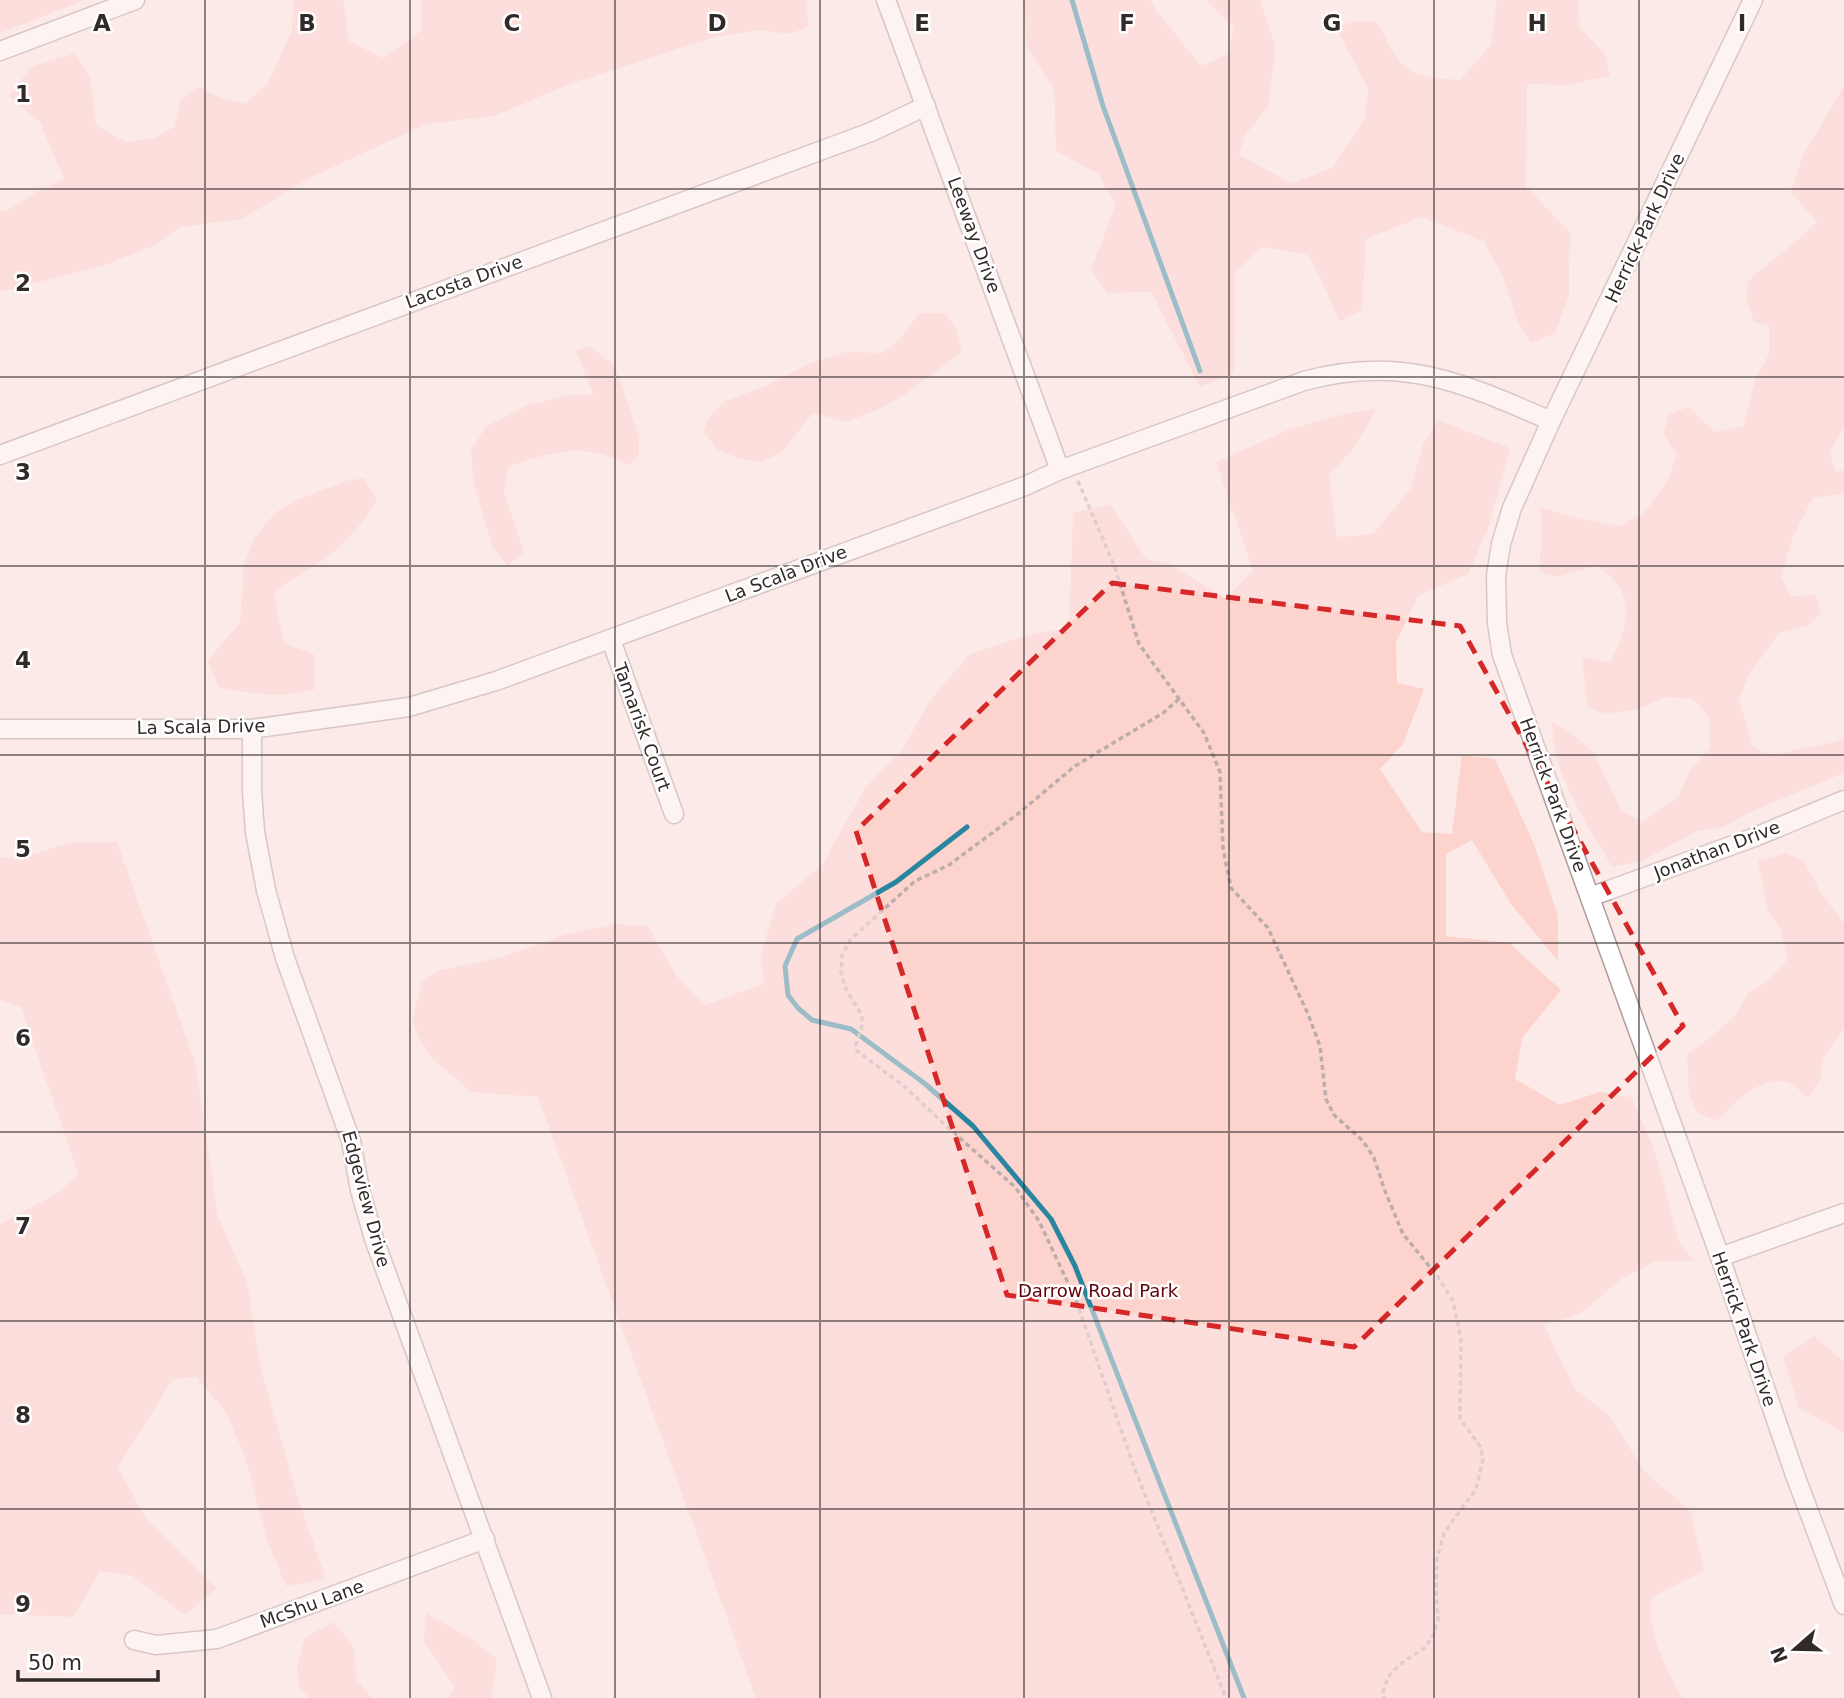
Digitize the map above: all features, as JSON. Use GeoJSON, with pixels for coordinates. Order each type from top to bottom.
{"type":"FeatureCollection","features":[{"type":"Feature","properties":{"kind":"street"},"geometry":{"type":"LineString","coordinates":[[0,51],[135,0]]}},
{"type":"Feature","properties":{"kind":"street","name":"Leeway Drive"},"geometry":{"type":"LineString","coordinates":[[886,0],[1066,469]]}},
{"type":"Feature","properties":{"kind":"street","name":"Herrick Park Drive"},"geometry":{"type":"LineString","coordinates":[[1753,0],[1512,508],[1501,544],[1496,576],[1497,623],[1503,655],[1720,1257],[1795,1475],[1844,1605]]}},
{"type":"Feature","properties":{"kind":"street","name":"Lacosta Drive"},"geometry":{"type":"LineString","coordinates":[[0,454],[871,132],[926,106]]}},
{"type":"Feature","properties":{"kind":"street","name":"La Scala Drive"},"geometry":{"type":"LineString","coordinates":[[0,729],[251,729],[409,707],[496,681],[611,640],[1330,373],[1363,369],[1397,370],[1450,380],[1551,421]]}},
{"type":"Feature","properties":{"kind":"street","name":"Tamarisk Court"},"geometry":{"type":"LineString","coordinates":[[611,640],[674,814]]}},
{"type":"Feature","properties":{"kind":"street","name":"Edgeview Drive"},"geometry":{"type":"LineString","coordinates":[[251,729],[255,832],[274,924],[351,1141],[360,1190],[374,1239],[542,1698]]}},
{"type":"Feature","properties":{"kind":"street","name":"Jonathan Drive"},"geometry":{"type":"LineString","coordinates":[[1590,897],[1755,837],[1844,800]]}},
{"type":"Feature","properties":{"kind":"street"},"geometry":{"type":"LineString","coordinates":[[1720,1257],[1844,1213]]}},
{"type":"Feature","properties":{"kind":"street","name":"McShu Lane"},"geometry":{"type":"LineString","coordinates":[[134,1640],[156,1645],[216,1639],[485,1539]]}},
{"type":"Feature","properties":{"kind":"path"},"geometry":{"type":"LineString","coordinates":[[1066,469],[1114,565],[1139,644],[1204,733],[1220,772],[1223,848],[1231,888],[1268,928],[1308,1014],[1320,1046],[1326,1099],[1334,1115],[1363,1141],[1374,1158],[1403,1234],[1438,1277],[1453,1301],[1462,1372],[1460,1419],[1480,1446],[1483,1458],[1476,1489],[1444,1533],[1437,1558],[1438,1620],[1434,1633],[1426,1647],[1399,1665],[1388,1677],[1383,1692],[1384,1698]]}},
{"type":"Feature","properties":{"kind":"path"},"geometry":{"type":"LineString","coordinates":[[1179,699],[1163,713],[1075,766],[1020,813],[949,865],[915,881],[850,940],[842,956],[841,972],[845,987],[863,1016],[857,1051],[864,1059],[904,1086],[1015,1187],[1039,1222],[1076,1300],[1134,1467],[1226,1698]]}},
{"type":"Feature","properties":{"kind":"highlighted area"},"geometry":{"type":"Polygon","coordinates":[[[1112,583],[1460,626],[1683,1026],[1354,1347],[1007,1295],[856,831],[1112,583]]]}},
{"type":"Feature","properties":{"kind":"green space"},"geometry":{"type":"Polygon","coordinates":[[[0,0],[85,0],[0,33],[0,0]]]}},
{"type":"Feature","properties":{"kind":"green space"},"geometry":{"type":"Polygon","coordinates":[[[293,0],[343,0],[349,41],[383,58],[421,31],[422,0],[807,0],[808,27],[789,34],[761,30],[718,36],[570,84],[494,116],[427,124],[309,178],[242,219],[180,227],[153,246],[105,265],[0,292],[0,211],[8,210],[64,179],[40,122],[9,96],[31,67],[75,53],[91,80],[96,125],[126,142],[154,138],[174,127],[181,99],[199,87],[221,98],[244,104],[267,84],[292,30],[293,0]]]}},
{"type":"Feature","properties":{"kind":"green space"},"geometry":{"type":"Polygon","coordinates":[[[1023,0],[1151,0],[1201,66],[1228,54],[1234,27],[1206,0],[1260,0],[1276,47],[1268,107],[1245,135],[1239,155],[1292,183],[1332,168],[1364,121],[1368,88],[1335,27],[1356,21],[1376,21],[1406,68],[1426,76],[1460,80],[1491,45],[1497,0],[1579,0],[1580,28],[1605,54],[1610,76],[1566,85],[1527,84],[1526,186],[1570,233],[1569,296],[1555,333],[1531,343],[1519,325],[1504,279],[1484,241],[1421,217],[1366,239],[1362,310],[1339,322],[1308,255],[1262,247],[1235,273],[1234,373],[1200,387],[1151,292],[1107,293],[1091,270],[1116,204],[1097,173],[1056,151],[1054,89],[1027,48],[1023,0]]]}},
{"type":"Feature","properties":{"kind":"green space"},"geometry":{"type":"Polygon","coordinates":[[[1844,86],[1844,426],[1830,453],[1836,472],[1844,470],[1844,493],[1813,498],[1794,535],[1781,576],[1791,596],[1816,595],[1821,614],[1807,626],[1779,633],[1749,675],[1739,699],[1752,746],[1770,755],[1844,738],[1844,773],[1755,810],[1721,828],[1697,831],[1642,861],[1612,867],[1564,780],[1558,762],[1552,722],[1574,735],[1594,753],[1621,810],[1643,822],[1678,797],[1690,771],[1710,748],[1710,718],[1693,699],[1665,697],[1639,709],[1604,714],[1587,706],[1582,657],[1610,662],[1626,617],[1624,598],[1615,582],[1597,565],[1557,577],[1539,572],[1542,529],[1540,507],[1579,519],[1620,526],[1646,511],[1667,481],[1677,455],[1663,434],[1669,414],[1688,407],[1715,432],[1743,426],[1756,377],[1769,354],[1769,326],[1754,322],[1746,300],[1748,281],[1817,222],[1791,192],[1803,155],[1844,86]]]}},
{"type":"Feature","properties":{"kind":"green space"},"geometry":{"type":"Polygon","coordinates":[[[920,313],[945,313],[956,329],[962,352],[901,397],[873,412],[845,422],[813,413],[782,452],[762,462],[740,459],[716,449],[704,432],[708,419],[724,402],[770,384],[808,364],[846,352],[883,353],[895,344],[920,313]]]}},
{"type":"Feature","properties":{"kind":"green space"},"geometry":{"type":"Polygon","coordinates":[[[590,346],[615,366],[639,436],[639,456],[628,465],[597,453],[569,451],[509,467],[504,493],[524,552],[507,566],[492,546],[473,480],[471,449],[487,426],[525,406],[569,395],[593,394],[576,351],[590,346]]]}},
{"type":"Feature","properties":{"kind":"green space","name":"Darrow Road Park"},"geometry":{"type":"Polygon","coordinates":[[[1377,408],[1356,446],[1329,475],[1337,537],[1373,534],[1411,488],[1422,447],[1438,420],[1510,448],[1488,529],[1468,574],[1418,596],[1396,642],[1397,683],[1424,689],[1403,744],[1380,769],[1422,832],[1452,834],[1462,755],[1495,759],[1534,844],[1558,916],[1558,961],[1511,904],[1472,840],[1446,854],[1446,936],[1509,943],[1561,990],[1522,1038],[1515,1079],[1560,1105],[1600,1092],[1631,1097],[1654,1148],[1680,1244],[1694,1261],[1654,1262],[1621,1279],[1581,1313],[1544,1325],[1575,1389],[1609,1415],[1644,1471],[1691,1512],[1704,1571],[1651,1598],[1655,1637],[1664,1663],[1683,1698],[756,1698],[538,1097],[471,1092],[430,1056],[419,1039],[412,1019],[422,982],[440,970],[499,958],[567,934],[616,924],[648,926],[676,975],[705,1005],[765,983],[760,957],[776,904],[822,865],[865,788],[902,750],[930,700],[970,654],[1024,636],[1069,628],[1073,513],[1110,504],[1146,559],[1169,564],[1225,598],[1253,571],[1216,462],[1290,429],[1377,408]]]}},
{"type":"Feature","properties":{"kind":"green space"},"geometry":{"type":"Polygon","coordinates":[[[364,478],[377,499],[364,519],[333,553],[274,594],[284,643],[315,655],[315,689],[290,694],[267,694],[219,687],[208,662],[240,624],[244,564],[254,538],[276,512],[297,500],[346,481],[364,478]]]}},
{"type":"Feature","properties":{"kind":"green space"},"geometry":{"type":"Polygon","coordinates":[[[73,842],[117,842],[196,1065],[218,1217],[247,1282],[261,1369],[298,1498],[326,1579],[286,1586],[266,1538],[246,1459],[226,1412],[196,1377],[173,1379],[118,1467],[146,1519],[217,1588],[185,1615],[131,1575],[100,1571],[74,1617],[0,1614],[0,1224],[58,1193],[78,1174],[21,1007],[0,1000],[0,857],[16,859],[73,842]]]}},
{"type":"Feature","properties":{"kind":"green space"},"geometry":{"type":"Polygon","coordinates":[[[1786,853],[1804,861],[1820,891],[1844,924],[1844,1027],[1823,1059],[1820,1081],[1808,1098],[1789,1083],[1769,1082],[1750,1092],[1716,1121],[1698,1113],[1689,1096],[1687,1054],[1735,1016],[1748,993],[1767,982],[1788,959],[1780,929],[1767,910],[1758,861],[1786,853]]]}},
{"type":"Feature","properties":{"kind":"green space"},"geometry":{"type":"Polygon","coordinates":[[[1814,1336],[1844,1362],[1844,1432],[1799,1408],[1783,1357],[1814,1336]]]}},
{"type":"Feature","properties":{"kind":"green space"},"geometry":{"type":"Polygon","coordinates":[[[426,1613],[473,1640],[497,1659],[491,1698],[449,1698],[454,1686],[424,1641],[426,1613]]]}},
{"type":"Feature","properties":{"kind":"green space"},"geometry":{"type":"Polygon","coordinates":[[[333,1622],[353,1645],[357,1680],[372,1698],[310,1698],[299,1688],[297,1664],[305,1638],[333,1622]]]}},
{"type":"Feature","properties":{"kind":"waterway"},"geometry":{"type":"LineString","coordinates":[[1072,0],[1103,106],[1200,371]]}},
{"type":"Feature","properties":{"kind":"waterway"},"geometry":{"type":"LineString","coordinates":[[967,827],[896,882],[797,939],[785,966],[788,995],[812,1020],[851,1029],[924,1083],[973,1126],[1051,1219],[1075,1266],[1244,1698]]}}]}
